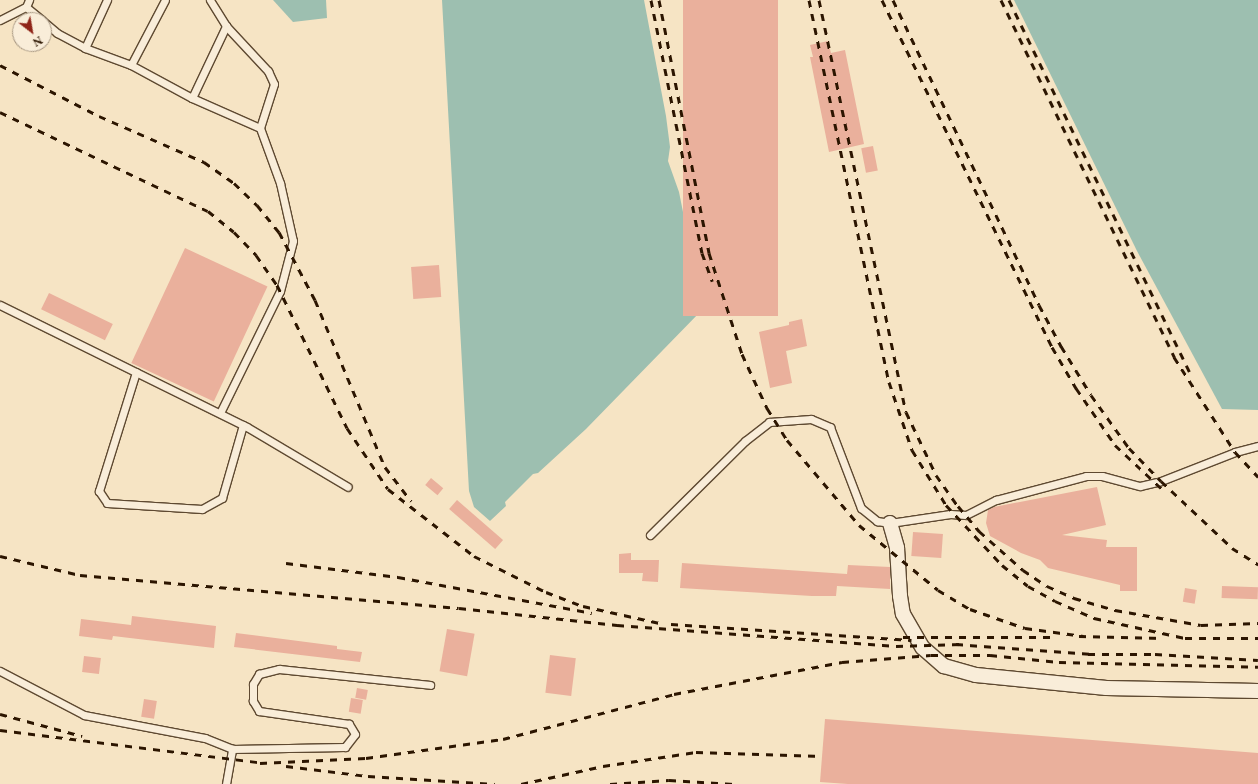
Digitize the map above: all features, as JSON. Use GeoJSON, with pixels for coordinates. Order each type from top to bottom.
{"type":"FeatureCollection","features":[{"type":"Feature","properties":{"kind":"street"},"geometry":{"type":"LineString","coordinates":[[890,523],[897,548],[900,596],[903,614],[923,648],[944,666],[976,674],[1106,688],[1258,691]]}},
{"type":"Feature","properties":{"kind":"lane"},"geometry":{"type":"LineString","coordinates":[[85,48],[107,0]]}},
{"type":"Feature","properties":{"kind":"lane"},"geometry":{"type":"LineString","coordinates":[[131,65],[165,0]]}},
{"type":"Feature","properties":{"kind":"lane"},"geometry":{"type":"LineString","coordinates":[[210,0],[226,26],[268,71],[274,84],[260,128],[280,183],[293,241],[280,290],[220,413]]}},
{"type":"Feature","properties":{"kind":"lane"},"geometry":{"type":"LineString","coordinates":[[0,9],[3,17],[28,3],[36,12]]}},
{"type":"Feature","properties":{"kind":"lane"},"geometry":{"type":"LineString","coordinates":[[192,98],[226,26]]}},
{"type":"Feature","properties":{"kind":"lane"},"geometry":{"type":"LineString","coordinates":[[52,29],[85,48],[131,65],[192,98],[260,128]]}},
{"type":"Feature","properties":{"kind":"lane"},"geometry":{"type":"LineString","coordinates":[[0,305],[243,425],[348,487]]}},
{"type":"Feature","properties":{"kind":"lane"},"geometry":{"type":"LineString","coordinates":[[136,372],[99,491],[107,503],[202,509],[222,498],[243,425]]}},
{"type":"Feature","properties":{"kind":"lane"},"geometry":{"type":"LineString","coordinates":[[650,535],[745,441],[769,422],[811,419],[830,427],[861,508],[877,521],[890,523],[950,514],[966,515],[996,500],[1086,476],[1102,476],[1140,486],[1161,481],[1235,452],[1258,446]]}},
{"type":"Feature","properties":{"kind":"lane"},"geometry":{"type":"LineString","coordinates":[[0,671],[84,715],[205,738],[232,749],[345,747],[355,734],[349,724],[259,711],[253,701],[253,684],[259,674],[278,669],[430,685]]}},
{"type":"Feature","properties":{"kind":"lane"},"geometry":{"type":"LineString","coordinates":[[226,784],[232,749]]}},
{"type":"Feature","properties":{"kind":"shaded area"},"geometry":{"type":"Polygon","coordinates":[[[273,0],[326,0],[327,18],[293,22],[273,0]]]}},
{"type":"Feature","properties":{"kind":"shaded area"},"geometry":{"type":"Polygon","coordinates":[[[442,0],[644,0],[666,116],[670,147],[668,161],[679,192],[688,237],[684,245],[685,256],[702,304],[701,311],[586,429],[538,473],[533,474],[505,502],[506,506],[490,521],[474,507],[469,491],[442,0]]]}},
{"type":"Feature","properties":{"kind":"shaded area"},"geometry":{"type":"Polygon","coordinates":[[[1014,0],[1258,0],[1258,410],[1222,409],[1137,251],[1014,0]]]}},
{"type":"Feature","properties":{"kind":"building"},"geometry":{"type":"Polygon","coordinates":[[[683,0],[778,0],[778,316],[683,316],[683,0]]]}},
{"type":"Feature","properties":{"kind":"building"},"geometry":{"type":"Polygon","coordinates":[[[828,41],[831,53],[845,50],[864,144],[829,152],[810,57],[813,57],[810,45],[828,41]]]}},
{"type":"Feature","properties":{"kind":"building"},"geometry":{"type":"Polygon","coordinates":[[[873,146],[878,171],[866,173],[861,148],[873,146]]]}},
{"type":"Feature","properties":{"kind":"building"},"geometry":{"type":"Polygon","coordinates":[[[185,248],[267,286],[214,402],[131,363],[185,248]]]}},
{"type":"Feature","properties":{"kind":"building"},"geometry":{"type":"Polygon","coordinates":[[[439,265],[441,297],[413,299],[411,267],[439,265]]]}},
{"type":"Feature","properties":{"kind":"building"},"geometry":{"type":"Polygon","coordinates":[[[49,293],[113,324],[105,340],[41,309],[49,293]]]}},
{"type":"Feature","properties":{"kind":"building"},"geometry":{"type":"Polygon","coordinates":[[[802,319],[807,346],[786,351],[792,383],[770,388],[759,332],[789,325],[789,322],[802,319]]]}},
{"type":"Feature","properties":{"kind":"building"},"geometry":{"type":"Polygon","coordinates":[[[431,478],[443,488],[437,495],[425,485],[431,478]]]}},
{"type":"Feature","properties":{"kind":"building"},"geometry":{"type":"Polygon","coordinates":[[[1097,487],[1106,525],[1062,535],[1107,540],[1106,547],[1137,547],[1137,591],[1120,591],[1120,585],[1048,568],[1040,560],[1021,553],[990,536],[986,523],[988,510],[994,507],[1097,487]]]}},
{"type":"Feature","properties":{"kind":"building"},"geometry":{"type":"Polygon","coordinates":[[[457,500],[503,540],[495,549],[449,509],[457,500]]]}},
{"type":"Feature","properties":{"kind":"building"},"geometry":{"type":"Polygon","coordinates":[[[913,532],[943,534],[941,558],[911,556],[913,532]]]}},
{"type":"Feature","properties":{"kind":"building"},"geometry":{"type":"Polygon","coordinates":[[[631,553],[631,560],[659,560],[658,582],[642,581],[643,573],[619,573],[619,554],[631,553]]]}},
{"type":"Feature","properties":{"kind":"building"},"geometry":{"type":"Polygon","coordinates":[[[682,563],[847,574],[848,565],[890,567],[890,589],[837,586],[836,596],[812,596],[680,588],[682,563]]]}},
{"type":"Feature","properties":{"kind":"building"},"geometry":{"type":"Polygon","coordinates":[[[1222,586],[1258,587],[1258,599],[1222,598],[1222,586]]]}},
{"type":"Feature","properties":{"kind":"building"},"geometry":{"type":"Polygon","coordinates":[[[1185,588],[1197,590],[1195,604],[1183,602],[1185,588]]]}},
{"type":"Feature","properties":{"kind":"building"},"geometry":{"type":"Polygon","coordinates":[[[132,616],[216,626],[214,648],[113,636],[112,640],[79,636],[81,619],[131,625],[132,616]]]}},
{"type":"Feature","properties":{"kind":"building"},"geometry":{"type":"Polygon","coordinates":[[[447,629],[475,634],[467,676],[440,671],[447,629]]]}},
{"type":"Feature","properties":{"kind":"building"},"geometry":{"type":"Polygon","coordinates":[[[236,633],[337,646],[337,649],[362,652],[360,662],[234,647],[236,633]]]}},
{"type":"Feature","properties":{"kind":"building"},"geometry":{"type":"Polygon","coordinates":[[[550,655],[576,658],[571,696],[545,693],[550,655]]]}},
{"type":"Feature","properties":{"kind":"building"},"geometry":{"type":"Polygon","coordinates":[[[84,656],[101,658],[99,674],[82,672],[84,656]]]}},
{"type":"Feature","properties":{"kind":"building"},"geometry":{"type":"Polygon","coordinates":[[[357,688],[368,690],[366,700],[355,698],[357,688]]]}},
{"type":"Feature","properties":{"kind":"building"},"geometry":{"type":"Polygon","coordinates":[[[351,698],[363,700],[361,714],[349,712],[351,698]]]}},
{"type":"Feature","properties":{"kind":"building"},"geometry":{"type":"Polygon","coordinates":[[[144,699],[157,701],[154,719],[141,717],[144,699]]]}},
{"type":"Feature","properties":{"kind":"building"},"geometry":{"type":"Polygon","coordinates":[[[825,719],[1258,753],[1258,784],[848,784],[820,782],[825,719]]]}},
{"type":"Feature","properties":{"kind":"railway"},"geometry":{"type":"LineString","coordinates":[[651,0],[702,253],[712,281]]}},
{"type":"Feature","properties":{"kind":"railway"},"geometry":{"type":"LineString","coordinates":[[659,0],[709,253],[742,354],[767,408],[787,440],[859,525],[938,590],[970,609],[1025,628],[1083,636]]}},
{"type":"Feature","properties":{"kind":"railway"},"geometry":{"type":"LineString","coordinates":[[809,0],[889,382],[912,450],[946,505],[1002,565],[1028,586],[1055,601],[1094,618],[1185,638],[1258,638]]}},
{"type":"Feature","properties":{"kind":"railway"},"geometry":{"type":"LineString","coordinates":[[819,0],[906,412],[936,475],[958,506],[979,531],[1023,570],[1047,586],[1074,598],[1115,610],[1201,625],[1258,623]]}},
{"type":"Feature","properties":{"kind":"railway"},"geometry":{"type":"LineString","coordinates":[[882,0],[1052,347],[1076,388],[1115,445],[1162,489]]}},
{"type":"Feature","properties":{"kind":"railway"},"geometry":{"type":"LineString","coordinates":[[893,0],[1039,305],[1061,346],[1091,395],[1129,448],[1161,481],[1232,548],[1258,564]]}},
{"type":"Feature","properties":{"kind":"railway"},"geometry":{"type":"LineString","coordinates":[[1001,0],[1174,357],[1235,452],[1258,477]]}},
{"type":"Feature","properties":{"kind":"railway"},"geometry":{"type":"LineString","coordinates":[[1009,0],[1190,373]]}},
{"type":"Feature","properties":{"kind":"railway"},"geometry":{"type":"LineString","coordinates":[[0,65],[99,116],[204,162],[234,183],[257,205],[279,232],[315,300],[385,467],[411,501]]}},
{"type":"Feature","properties":{"kind":"railway"},"geometry":{"type":"LineString","coordinates":[[0,112],[208,211],[234,232],[256,255],[277,285],[347,428],[388,489],[474,556],[546,592],[583,606],[664,624]]}},
{"type":"Feature","properties":{"kind":"railway"},"geometry":{"type":"LineString","coordinates":[[0,556],[80,575],[459,608],[617,625],[896,646],[962,644]]}},
{"type":"Feature","properties":{"kind":"railway"},"geometry":{"type":"LineString","coordinates":[[286,563],[398,577],[592,613]]}},
{"type":"Feature","properties":{"kind":"railway"},"geometry":{"type":"LineString","coordinates":[[671,624],[911,640]]}},
{"type":"Feature","properties":{"kind":"railway"},"geometry":{"type":"LineString","coordinates":[[1079,636],[1163,638]]}},
{"type":"Feature","properties":{"kind":"railway"},"geometry":{"type":"LineString","coordinates":[[903,637],[1055,637]]}},
{"type":"Feature","properties":{"kind":"railway"},"geometry":{"type":"LineString","coordinates":[[956,644],[1093,654]]}},
{"type":"Feature","properties":{"kind":"railway"},"geometry":{"type":"LineString","coordinates":[[1088,654],[1155,654],[1258,660]]}},
{"type":"Feature","properties":{"kind":"railway"},"geometry":{"type":"LineString","coordinates":[[260,763],[366,758],[503,739],[674,694],[842,662],[931,655],[990,655],[1059,662],[1258,667]]}},
{"type":"Feature","properties":{"kind":"railway"},"geometry":{"type":"LineString","coordinates":[[0,714],[82,736]]}},
{"type":"Feature","properties":{"kind":"railway"},"geometry":{"type":"LineString","coordinates":[[0,730],[264,763]]}},
{"type":"Feature","properties":{"kind":"railway"},"geometry":{"type":"LineString","coordinates":[[521,784],[603,766],[696,752],[822,756]]}},
{"type":"Feature","properties":{"kind":"railway"},"geometry":{"type":"LineString","coordinates":[[286,766],[368,776],[495,784]]}},
{"type":"Feature","properties":{"kind":"railway"},"geometry":{"type":"LineString","coordinates":[[610,784],[669,780],[734,784]]}}]}
